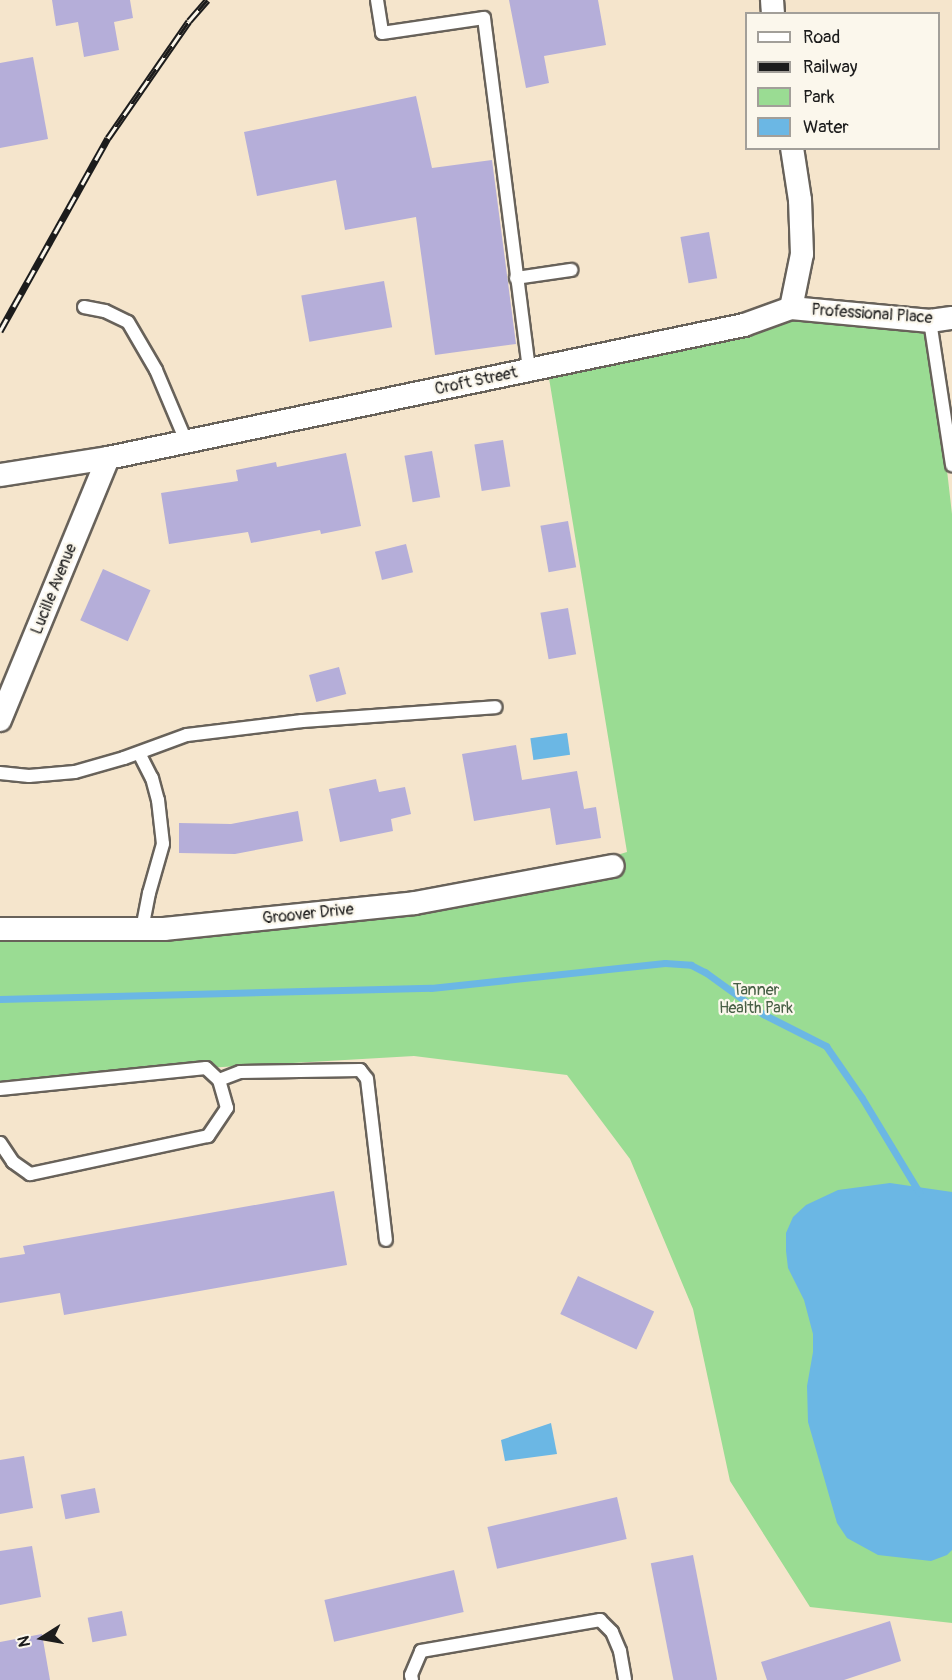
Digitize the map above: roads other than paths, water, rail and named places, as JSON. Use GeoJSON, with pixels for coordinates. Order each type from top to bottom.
{"type":"FeatureCollection","features":[{"type":"Feature","properties":{"kind":"street"},"geometry":{"type":"LineString","coordinates":[[791,308],[802,254],[800,200],[792,150]]}},
{"type":"Feature","properties":{"kind":"street","name":"Professional Place"},"geometry":{"type":"LineString","coordinates":[[791,308],[930,321],[952,318]]}},
{"type":"Feature","properties":{"kind":"street","name":"Croft Street"},"geometry":{"type":"LineString","coordinates":[[0,476],[108,458],[744,325],[791,308]]}},
{"type":"Feature","properties":{"kind":"street","name":"Lucille Avenue"},"geometry":{"type":"LineString","coordinates":[[0,720],[108,458]]}},
{"type":"Feature","properties":{"kind":"street","name":"Groover Drive"},"geometry":{"type":"LineString","coordinates":[[0,929],[142,929],[415,903],[613,866]]}},
{"type":"Feature","properties":{"kind":"lane"},"geometry":{"type":"LineString","coordinates":[[377,0],[382,33],[484,18],[529,370]]}},
{"type":"Feature","properties":{"kind":"lane"},"geometry":{"type":"LineString","coordinates":[[516,278],[571,270]]}},
{"type":"Feature","properties":{"kind":"lane"},"geometry":{"type":"LineString","coordinates":[[84,307],[105,311],[128,322],[156,370],[186,441]]}},
{"type":"Feature","properties":{"kind":"lane"},"geometry":{"type":"LineString","coordinates":[[930,321],[952,465]]}},
{"type":"Feature","properties":{"kind":"lane"},"geometry":{"type":"LineString","coordinates":[[0,773],[29,776],[75,772],[139,753],[187,735],[302,721],[495,707]]}},
{"type":"Feature","properties":{"kind":"lane"},"geometry":{"type":"LineString","coordinates":[[139,753],[152,778],[158,800],[163,844],[149,893],[142,929]]}},
{"type":"Feature","properties":{"kind":"lane"},"geometry":{"type":"LineString","coordinates":[[0,1089],[206,1068],[219,1080],[227,1108],[208,1136],[30,1174],[13,1162],[0,1143]]}},
{"type":"Feature","properties":{"kind":"lane"},"geometry":{"type":"LineString","coordinates":[[219,1080],[240,1072],[360,1070],[367,1079],[386,1240]]}},
{"type":"Feature","properties":{"kind":"lane"},"geometry":{"type":"LineString","coordinates":[[412,1680],[411,1675],[421,1651],[600,1620],[612,1632],[620,1651],[625,1680]]}},
{"type":"Feature","properties":{"kind":"water"},"geometry":{"type":"Polygon","coordinates":[[[567,733],[570,755],[533,760],[530,738],[567,733]]]}},
{"type":"Feature","properties":{"kind":"water"},"geometry":{"type":"Polygon","coordinates":[[[890,1183],[952,1192],[952,1550],[947,1555],[931,1561],[878,1555],[847,1538],[837,1523],[808,1422],[807,1386],[813,1352],[813,1334],[804,1300],[788,1268],[786,1251],[786,1233],[793,1217],[806,1205],[838,1190],[890,1183]]]}},
{"type":"Feature","properties":{"kind":"water"},"geometry":{"type":"Polygon","coordinates":[[[551,1423],[557,1454],[505,1461],[501,1440],[551,1423]]]}},
{"type":"Feature","properties":{"kind":"waterway"},"geometry":{"type":"LineString","coordinates":[[0,999],[431,988],[665,963],[691,965],[705,972],[763,1014],[826,1046],[862,1098],[919,1192]]}},
{"type":"Feature","properties":{"kind":"railway"},"geometry":{"type":"LineString","coordinates":[[0,331],[108,138],[189,21],[207,0]]}},
{"type":"Feature","properties":{"kind":"park label","name":"Tanner Health Park"},"geometry":{"type":"Point","coordinates":[756,999]}}]}
